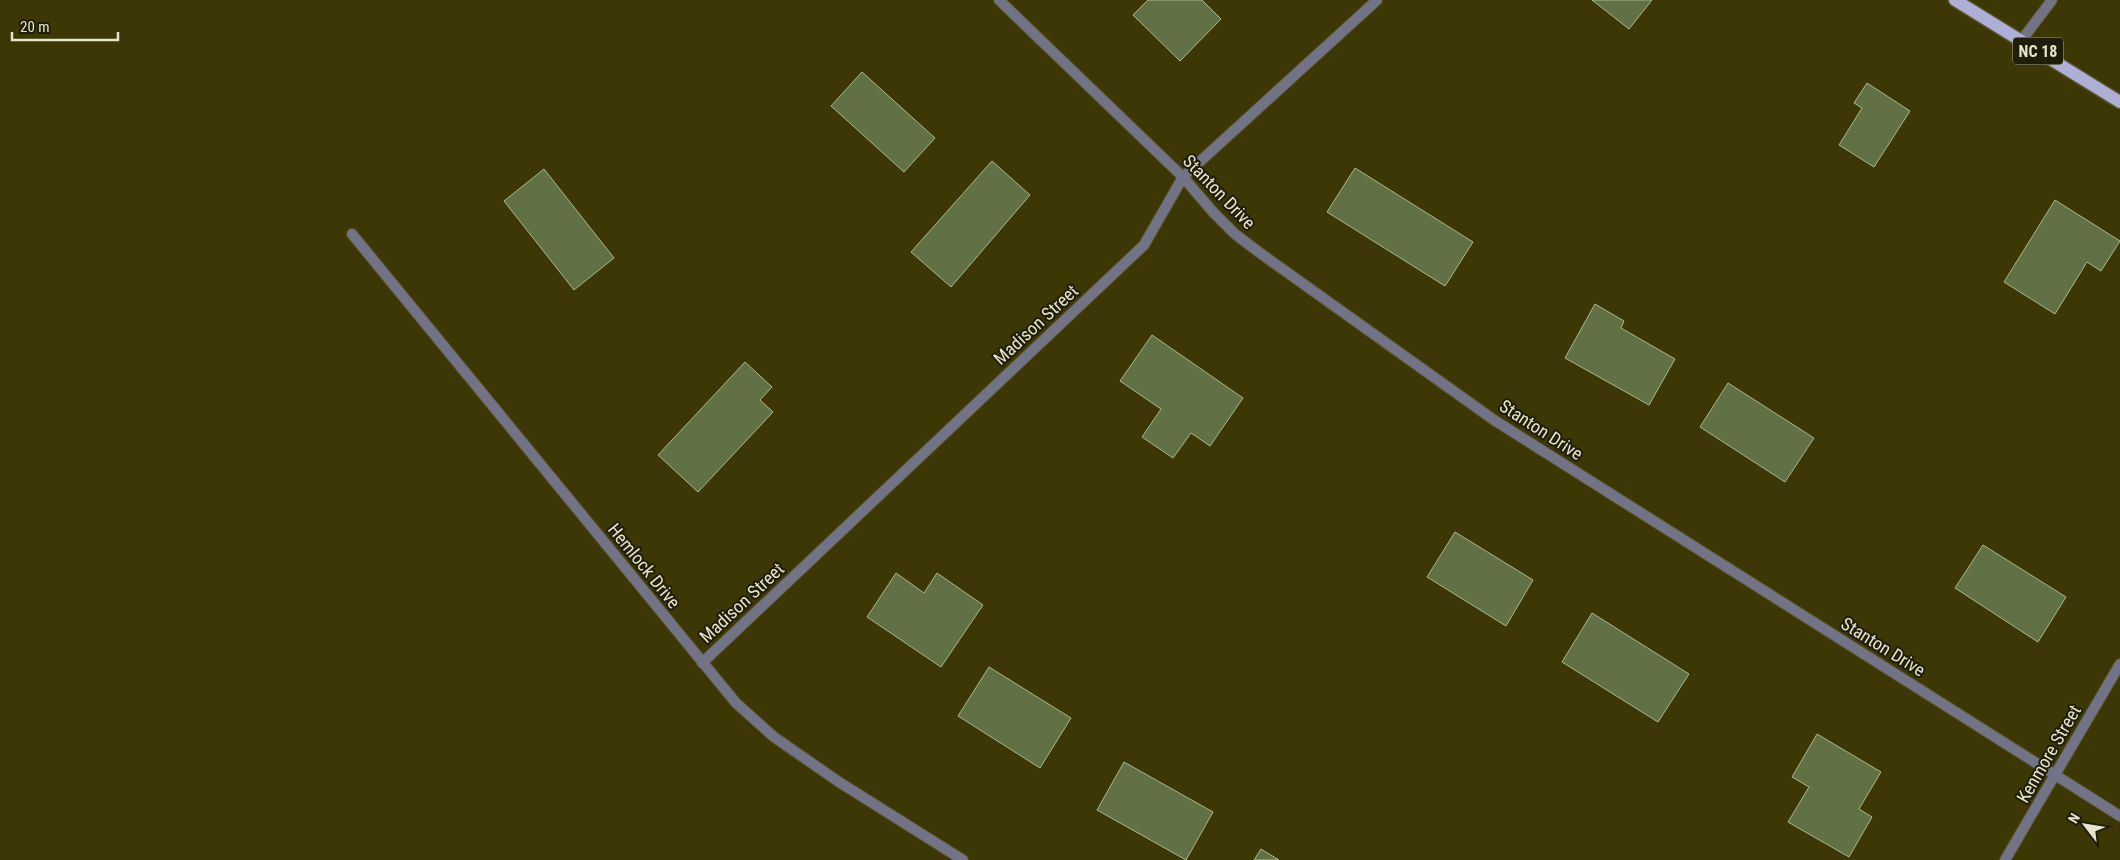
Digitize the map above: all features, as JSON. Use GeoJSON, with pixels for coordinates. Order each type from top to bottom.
{"type":"FeatureCollection","features":[{"type":"Feature","properties":{"kind":"main road","name":"NC 18"},"geometry":{"type":"LineString","coordinates":[[1955,0],[2120,102]]}},
{"type":"Feature","properties":{"kind":"street","name":"Stanton Drive"},"geometry":{"type":"LineString","coordinates":[[999,0],[1183,177],[1213,212],[1260,253],[1494,420],[2120,816]]}},
{"type":"Feature","properties":{"kind":"street","name":"Madison Street"},"geometry":{"type":"LineString","coordinates":[[702,663],[1144,244],[1183,177],[1377,0]]}},
{"type":"Feature","properties":{"kind":"street"},"geometry":{"type":"LineString","coordinates":[[2021,41],[2052,0]]}},
{"type":"Feature","properties":{"kind":"street","name":"Hemlock Drive"},"geometry":{"type":"LineString","coordinates":[[352,234],[736,703],[774,737],[839,782],[963,860]]}},
{"type":"Feature","properties":{"kind":"street","name":"Kenmore Street"},"geometry":{"type":"LineString","coordinates":[[2005,860],[2120,664]]}},
{"type":"Feature","properties":{"kind":"building"},"geometry":{"type":"Polygon","coordinates":[[[1148,0],[1202,0],[1221,19],[1180,61],[1133,15],[1148,0]]]}},
{"type":"Feature","properties":{"kind":"building"},"geometry":{"type":"Polygon","coordinates":[[[1592,0],[1652,0],[1629,29],[1592,0]]]}},
{"type":"Feature","properties":{"kind":"building"},"geometry":{"type":"Polygon","coordinates":[[[862,72],[935,138],[904,172],[831,106],[862,72]]]}},
{"type":"Feature","properties":{"kind":"building"},"geometry":{"type":"Polygon","coordinates":[[[1867,83],[1910,111],[1874,167],[1839,145],[1862,108],[1854,103],[1867,83]]]}},
{"type":"Feature","properties":{"kind":"building"},"geometry":{"type":"Polygon","coordinates":[[[992,161],[1030,195],[951,287],[911,252],[992,161]]]}},
{"type":"Feature","properties":{"kind":"building"},"geometry":{"type":"Polygon","coordinates":[[[1355,168],[1473,242],[1445,286],[1327,212],[1355,168]]]}},
{"type":"Feature","properties":{"kind":"building"},"geometry":{"type":"Polygon","coordinates":[[[544,169],[614,258],[574,290],[504,201],[544,169]]]}},
{"type":"Feature","properties":{"kind":"building"},"geometry":{"type":"Polygon","coordinates":[[[2055,200],[2120,241],[2101,271],[2087,262],[2055,314],[2004,282],[2055,200]]]}},
{"type":"Feature","properties":{"kind":"building"},"geometry":{"type":"Polygon","coordinates":[[[1595,304],[1624,321],[1621,328],[1675,359],[1649,405],[1565,358],[1595,304]]]}},
{"type":"Feature","properties":{"kind":"building"},"geometry":{"type":"Polygon","coordinates":[[[1152,335],[1243,398],[1210,446],[1191,433],[1173,458],[1142,437],[1161,409],[1120,381],[1152,335]]]}},
{"type":"Feature","properties":{"kind":"building"},"geometry":{"type":"Polygon","coordinates":[[[745,362],[772,387],[760,400],[773,412],[698,492],[658,455],[745,362]]]}},
{"type":"Feature","properties":{"kind":"building"},"geometry":{"type":"Polygon","coordinates":[[[1728,383],[1814,438],[1785,482],[1700,427],[1728,383]]]}},
{"type":"Feature","properties":{"kind":"building"},"geometry":{"type":"Polygon","coordinates":[[[1455,532],[1533,580],[1506,626],[1427,577],[1455,532]]]}},
{"type":"Feature","properties":{"kind":"building"},"geometry":{"type":"Polygon","coordinates":[[[1983,545],[2066,597],[2038,642],[1955,588],[1983,545]]]}},
{"type":"Feature","properties":{"kind":"building"},"geometry":{"type":"Polygon","coordinates":[[[896,573],[924,593],[937,573],[983,605],[941,667],[867,617],[896,573]]]}},
{"type":"Feature","properties":{"kind":"building"},"geometry":{"type":"Polygon","coordinates":[[[1592,613],[1689,674],[1658,722],[1562,662],[1592,613]]]}},
{"type":"Feature","properties":{"kind":"building"},"geometry":{"type":"Polygon","coordinates":[[[989,667],[1071,718],[1040,768],[958,716],[989,667]]]}},
{"type":"Feature","properties":{"kind":"building"},"geometry":{"type":"Polygon","coordinates":[[[1817,734],[1881,772],[1859,809],[1872,817],[1849,857],[1788,822],[1809,787],[1792,777],[1817,734]]]}},
{"type":"Feature","properties":{"kind":"building"},"geometry":{"type":"Polygon","coordinates":[[[1124,762],[1213,812],[1186,860],[1097,810],[1124,762]]]}},
{"type":"Feature","properties":{"kind":"building"},"geometry":{"type":"Polygon","coordinates":[[[1261,849],[1279,860],[1254,860],[1261,849]]]}}]}
